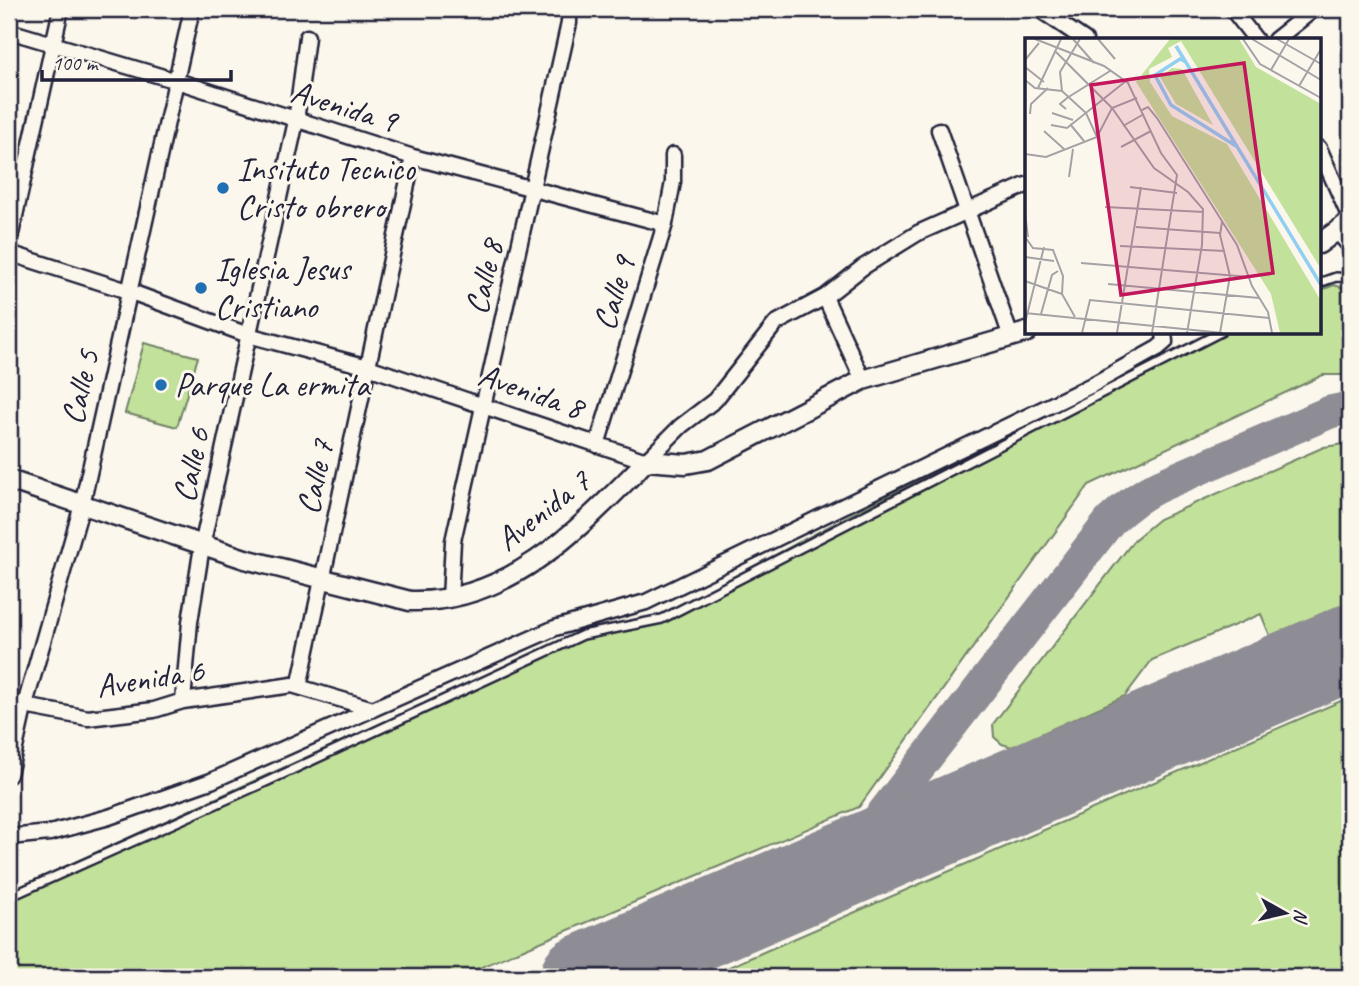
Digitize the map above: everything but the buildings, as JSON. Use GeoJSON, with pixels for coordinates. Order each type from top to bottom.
{"type":"FeatureCollection","features":[{"type":"Feature","properties":{"kind":"street"},"geometry":{"type":"LineString","coordinates":[[9,243],[61,9]]}},
{"type":"Feature","properties":{"kind":"street","name":"Calle 5"},"geometry":{"type":"LineString","coordinates":[[9,775],[24,708],[82,505],[192,9]]}},
{"type":"Feature","properties":{"kind":"street","name":"Calle 8"},"geometry":{"type":"LineString","coordinates":[[450,599],[453,541],[533,190],[569,23],[569,9]]}},
{"type":"Feature","properties":{"kind":"street"},"geometry":{"type":"LineString","coordinates":[[1039,9],[1081,38]]}},
{"type":"Feature","properties":{"kind":"street"},"geometry":{"type":"LineString","coordinates":[[1232,9],[1254,38]]}},
{"type":"Feature","properties":{"kind":"street"},"geometry":{"type":"LineString","coordinates":[[1278,38],[1314,9]]}},
{"type":"Feature","properties":{"kind":"street","name":"Avenida 9"},"geometry":{"type":"LineString","coordinates":[[9,31],[177,81],[413,157],[665,224]]}},
{"type":"Feature","properties":{"kind":"street","name":"Calle 6"},"geometry":{"type":"LineString","coordinates":[[183,701],[190,622],[202,546],[296,121],[307,37]]}},
{"type":"Feature","properties":{"kind":"street"},"geometry":{"type":"LineString","coordinates":[[939,130],[967,212],[1019,335]]}},
{"type":"Feature","properties":{"kind":"street"},"geometry":{"type":"LineString","coordinates":[[1320,150],[1350,219],[1320,243]]}},
{"type":"Feature","properties":{"kind":"street","name":"Calle 9"},"geometry":{"type":"LineString","coordinates":[[597,445],[665,224],[673,182],[673,155]]}},
{"type":"Feature","properties":{"kind":"street","name":"Calle 7"},"geometry":{"type":"LineString","coordinates":[[299,687],[413,157]]}},
{"type":"Feature","properties":{"kind":"street","name":"Avenida 7"},"geometry":{"type":"LineString","coordinates":[[9,480],[202,546],[322,579],[410,601],[434,602],[450,599],[492,585],[556,546],[588,520],[681,426],[715,400],[776,323],[825,297],[863,267],[918,233],[1025,186]]}},
{"type":"Feature","properties":{"kind":"street","name":"Avenida 8"},"geometry":{"type":"LineString","coordinates":[[9,253],[131,292],[248,335],[368,367],[646,461],[686,464],[708,460],[863,380],[1019,335]]}},
{"type":"Feature","properties":{"kind":"street"},"geometry":{"type":"LineString","coordinates":[[825,297],[863,380]]}},
{"type":"Feature","properties":{"kind":"street"},"geometry":{"type":"LineString","coordinates":[[9,837],[50,833],[85,824],[198,786],[555,628],[646,602],[1092,384],[1158,348],[1166,342],[1164,334]]}},
{"type":"Feature","properties":{"kind":"street","name":"Avenida 6"},"geometry":{"type":"LineString","coordinates":[[9,704],[88,718],[154,710],[183,701],[292,685],[373,709]]}},
{"type":"Feature","properties":{"kind":"lane"},"geometry":{"type":"LineString","coordinates":[[1335,233],[1350,252]]}},
{"type":"Feature","properties":{"kind":"lane"},"geometry":{"type":"LineString","coordinates":[[1320,283],[1336,276],[1350,278]]}},
{"type":"Feature","properties":{"kind":"lane"},"geometry":{"type":"LineString","coordinates":[[9,897],[583,635],[662,620],[1217,334]]}},
{"type":"Feature","properties":{"kind":"green space"},"geometry":{"type":"Polygon","coordinates":[[[1334,285],[1350,290],[1350,375],[1323,375],[1089,485],[859,807],[458,977],[9,977],[9,892],[576,635],[664,614],[878,500],[1165,358],[1222,334],[1320,334],[1320,291],[1334,285]]]}},
{"type":"Feature","properties":{"kind":"green space","name":"Parque La ermita"},"geometry":{"type":"Polygon","coordinates":[[[144,343],[198,357],[177,427],[125,413],[144,343]]]}},
{"type":"Feature","properties":{"kind":"green space"},"geometry":{"type":"Polygon","coordinates":[[[1344,444],[1350,447],[1350,602],[1270,636],[1261,614],[1152,660],[1125,696],[1012,747],[1002,744],[994,737],[993,724],[1135,539],[1159,519],[1324,447],[1344,444]]]}},
{"type":"Feature","properties":{"kind":"green space"},"geometry":{"type":"Polygon","coordinates":[[[1350,697],[1350,977],[706,977],[1350,697]]]}},
{"type":"Feature","properties":{"kind":"taxiway"},"geometry":{"type":"LineString","coordinates":[[842,866],[1110,521],[1139,497],[1159,486],[1330,412],[1350,408]]}},
{"type":"Feature","properties":{"kind":"runway"},"geometry":{"type":"LineString","coordinates":[[583,977],[1350,647]]}},
{"type":"Feature","properties":{"kind":"place","name":"Insituto Tecnico Cristo obrero"},"geometry":{"type":"Point","coordinates":[223,188]}},
{"type":"Feature","properties":{"kind":"place","name":"Iglesia Jesus Cristiano"},"geometry":{"type":"Point","coordinates":[201,288]}},
{"type":"Feature","properties":{"kind":"place","name":"Parque La ermita"},"geometry":{"type":"Point","coordinates":[161,385]}}]}
